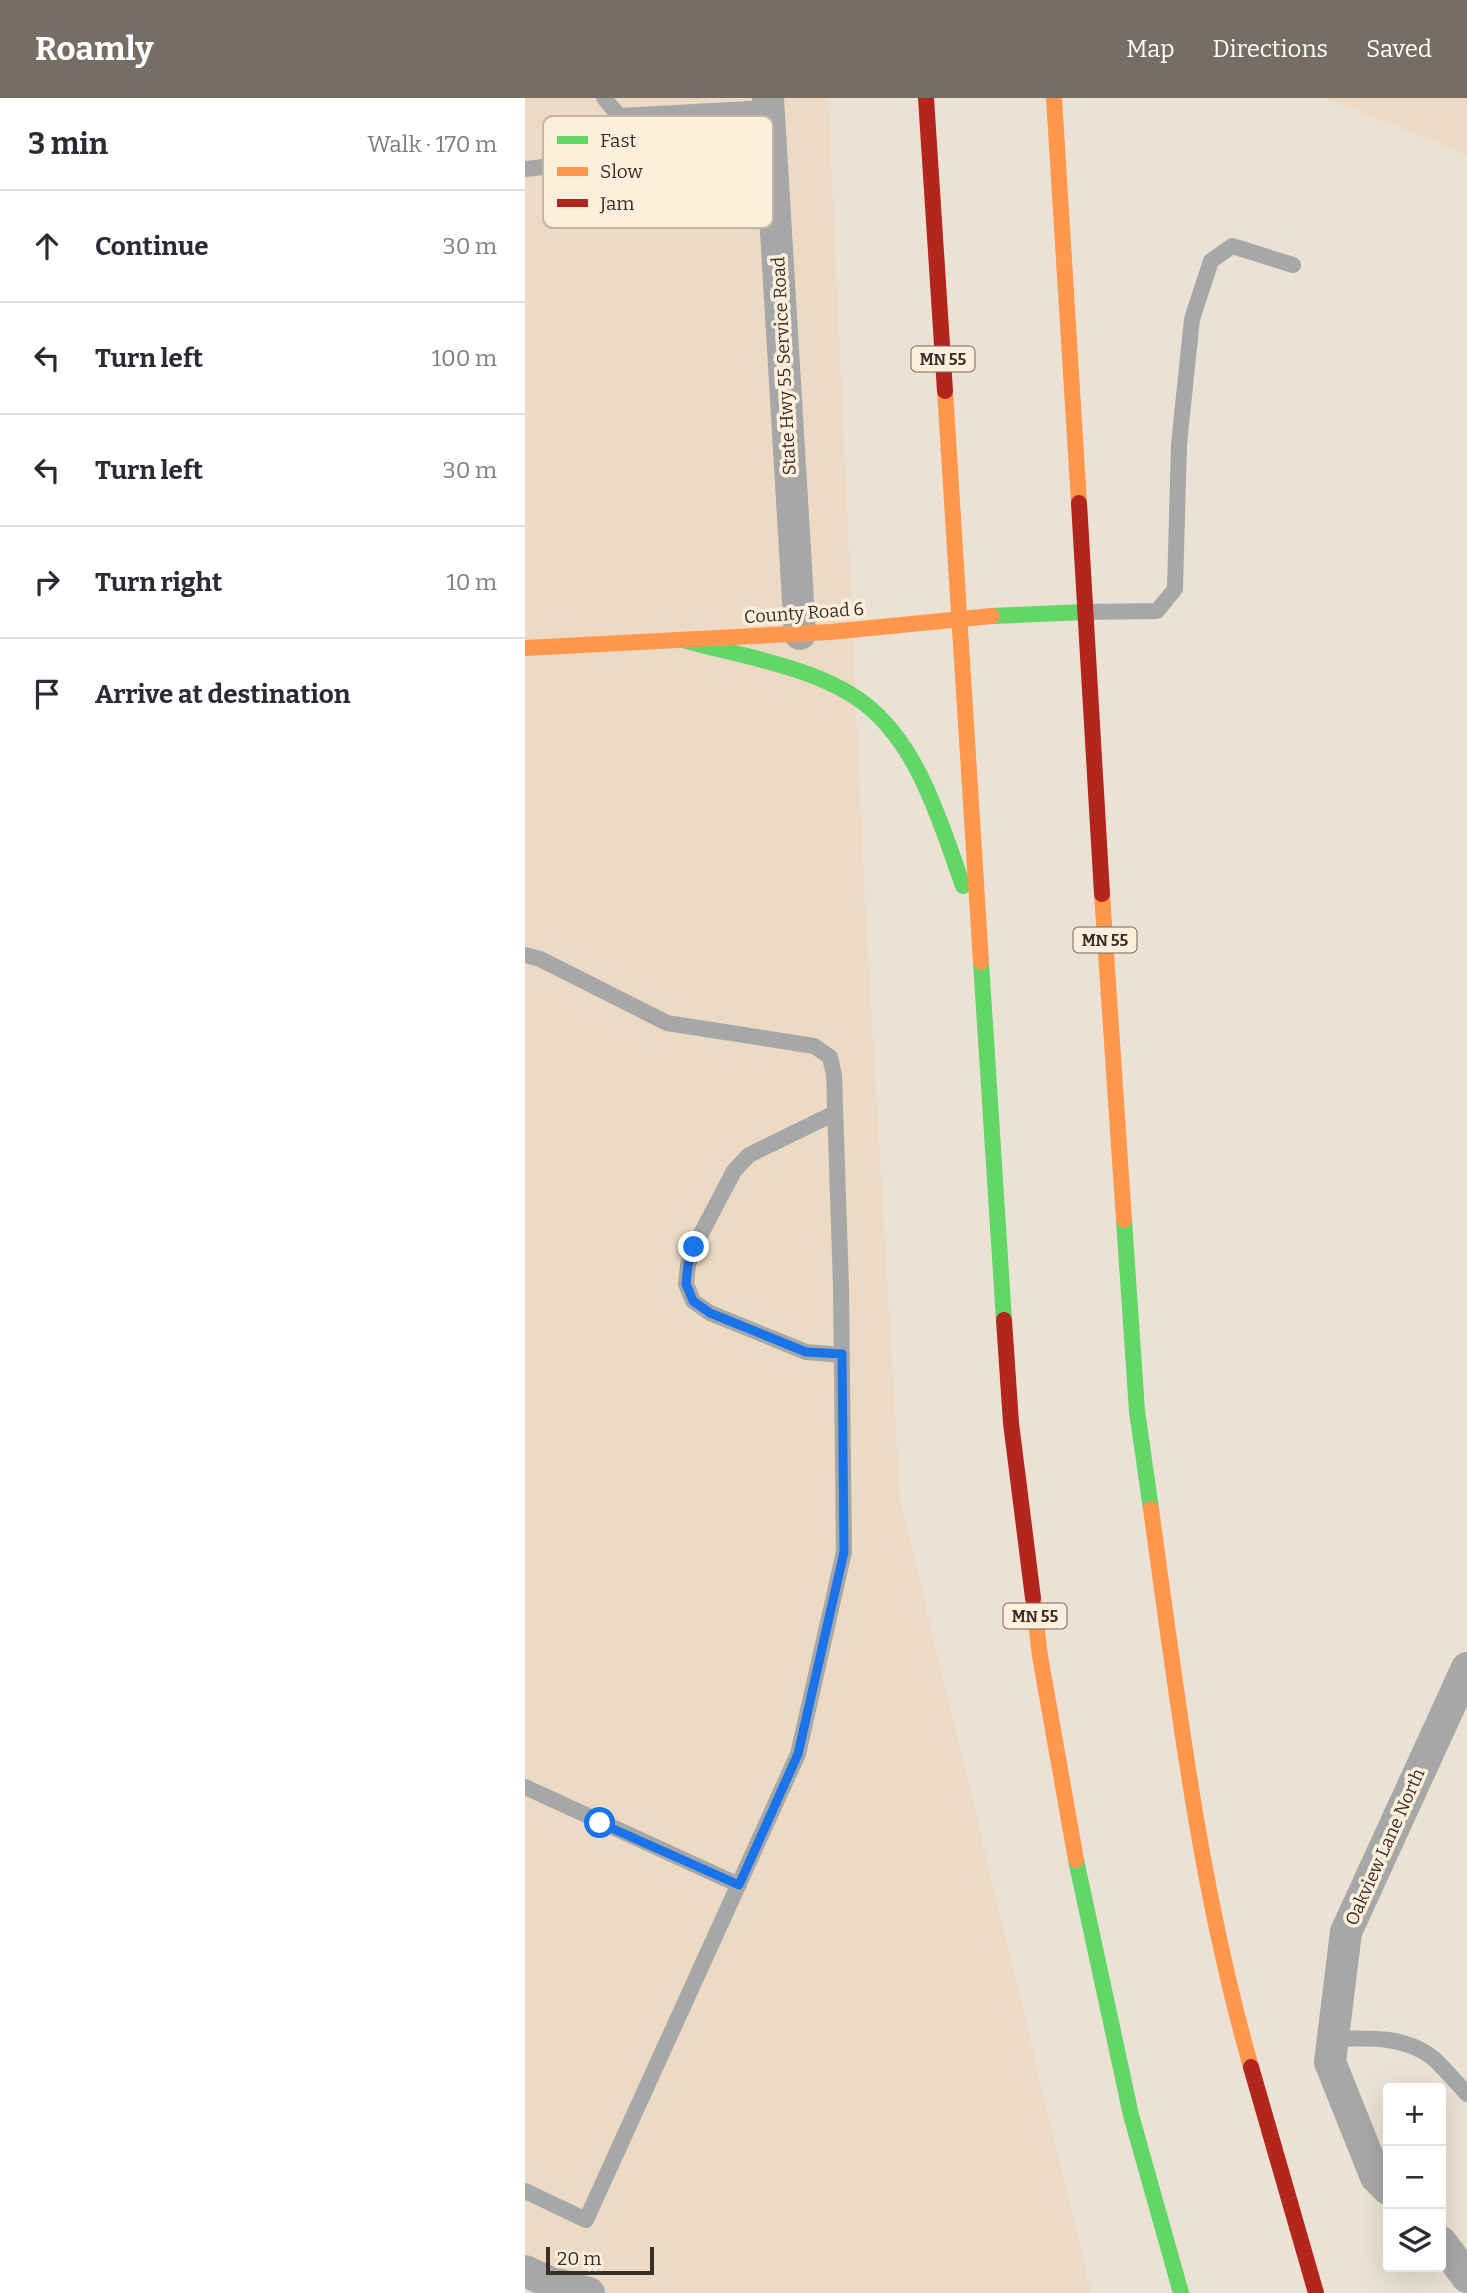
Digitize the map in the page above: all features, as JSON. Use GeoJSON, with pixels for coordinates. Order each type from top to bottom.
{"type":"FeatureCollection","features":[{"type":"Feature","properties":{"kind":"main road","name":"MN 55"},"geometry":{"type":"LineString","coordinates":[[926,98],[1011,1423],[1040,1657],[1081,1888],[1131,2115],[1181,2293]]}},
{"type":"Feature","properties":{"kind":"main road","name":"MN 55"},"geometry":{"type":"LineString","coordinates":[[1053,98],[1112,1069],[1141,1437],[1184,1747],[1230,1992],[1316,2293]]}},
{"type":"Feature","properties":{"kind":"main road","name":"County Road 6"},"geometry":{"type":"LineString","coordinates":[[525,648],[800,634],[959,618],[1085,612]]}},
{"type":"Feature","properties":{"kind":"main road"},"geometry":{"type":"LineString","coordinates":[[683,640],[829,683],[865,704],[897,736],[934,809],[978,925]]}},
{"type":"Feature","properties":{"kind":"main road"},"geometry":{"type":"LineString","coordinates":[[1163,2224],[1195,2293]]}},
{"type":"Feature","properties":{"kind":"street","name":"State Hwy 55 Service Road"},"geometry":{"type":"LineString","coordinates":[[773,186],[800,634]]}},
{"type":"Feature","properties":{"kind":"street","name":"Oakview Lane North"},"geometry":{"type":"LineString","coordinates":[[1383,2184],[1376,2177],[1330,2062],[1346,1933],[1467,1668]]}},
{"type":"Feature","properties":{"kind":"street"},"geometry":{"type":"LineString","coordinates":[[1446,2249],[1467,2277]]}},
{"type":"Feature","properties":{"kind":"street"},"geometry":{"type":"LineString","coordinates":[[525,2271],[549,2282],[589,2293]]}},
{"type":"Feature","properties":{"kind":"lane"},"geometry":{"type":"LineString","coordinates":[[604,98],[619,116],[768,103]]}},
{"type":"Feature","properties":{"kind":"lane"},"geometry":{"type":"LineString","coordinates":[[525,169],[543,167]]}},
{"type":"Feature","properties":{"kind":"lane"},"geometry":{"type":"LineString","coordinates":[[1085,612],[1157,611],[1175,589],[1179,444],[1192,319],[1212,261],[1232,246],[1293,265]]}},
{"type":"Feature","properties":{"kind":"lane"},"geometry":{"type":"LineString","coordinates":[[525,956],[541,959],[667,1023],[814,1046],[830,1057],[834,1075],[842,1354],[844,1552],[798,1754],[586,2220],[525,2192]]}},
{"type":"Feature","properties":{"kind":"lane"},"geometry":{"type":"LineString","coordinates":[[835,1113],[749,1155],[734,1171],[694,1247],[686,1284],[693,1301],[710,1313],[806,1352],[842,1354]]}},
{"type":"Feature","properties":{"kind":"lane"},"geometry":{"type":"LineString","coordinates":[[525,1787],[739,1885]]}},
{"type":"Feature","properties":{"kind":"lane"},"geometry":{"type":"LineString","coordinates":[[1333,2039],[1385,2038],[1404,2044],[1431,2057],[1467,2094]]}},
{"type":"Feature","properties":{"kind":"shaded area"},"geometry":{"type":"Polygon","coordinates":[[[525,98],[828,98],[865,905],[900,1500],[1091,2293],[525,2293],[525,98]]]}},
{"type":"Feature","properties":{"kind":"shaded area"},"geometry":{"type":"Polygon","coordinates":[[[1324,98],[1467,98],[1467,155],[1324,98]]]}},
{"type":"Feature","properties":{"kind":"traffic: fast"},"geometry":{"type":"LineString","coordinates":[[992,616],[1085,612]]}},
{"type":"Feature","properties":{"kind":"traffic: fast"},"geometry":{"type":"LineString","coordinates":[[683,640],[801,672],[846,691],[865,704],[884,721],[914,764],[937,812],[963,886]]}},
{"type":"Feature","properties":{"kind":"traffic: fast"},"geometry":{"type":"LineString","coordinates":[[981,962],[1004,1320]]}},
{"type":"Feature","properties":{"kind":"traffic: fast"},"geometry":{"type":"LineString","coordinates":[[1124,1220],[1137,1411],[1151,1509]]}},
{"type":"Feature","properties":{"kind":"traffic: fast"},"geometry":{"type":"LineString","coordinates":[[1076,1860],[1131,2115],[1181,2293]]}},
{"type":"Feature","properties":{"kind":"traffic: slow"},"geometry":{"type":"LineString","coordinates":[[1054,98],[1079,503]]}},
{"type":"Feature","properties":{"kind":"traffic: slow"},"geometry":{"type":"LineString","coordinates":[[945,391],[981,962]]}},
{"type":"Feature","properties":{"kind":"traffic: slow"},"geometry":{"type":"LineString","coordinates":[[525,648],[830,632],[992,616]]}},
{"type":"Feature","properties":{"kind":"traffic: slow"},"geometry":{"type":"LineString","coordinates":[[1102,894],[1124,1220]]}},
{"type":"Feature","properties":{"kind":"traffic: slow"},"geometry":{"type":"LineString","coordinates":[[1151,1509],[1180,1720],[1203,1860],[1251,2067]]}},
{"type":"Feature","properties":{"kind":"traffic: slow"},"geometry":{"type":"LineString","coordinates":[[1033,1598],[1040,1656],[1076,1860]]}},
{"type":"Feature","properties":{"kind":"traffic: jam"},"geometry":{"type":"LineString","coordinates":[[926,98],[945,391]]}},
{"type":"Feature","properties":{"kind":"traffic: jam"},"geometry":{"type":"LineString","coordinates":[[1079,503],[1102,894]]}},
{"type":"Feature","properties":{"kind":"traffic: jam"},"geometry":{"type":"LineString","coordinates":[[1004,1320],[1011,1423],[1033,1598]]}},
{"type":"Feature","properties":{"kind":"traffic: jam"},"geometry":{"type":"LineString","coordinates":[[1251,2067],[1316,2293]]}},
{"type":"Feature","properties":{"kind":"route"},"geometry":{"type":"LineString","coordinates":[[600,1823],[739,1885],[798,1754],[844,1552],[842,1354],[806,1352],[710,1313],[693,1301],[686,1284],[694,1247]]}}]}
